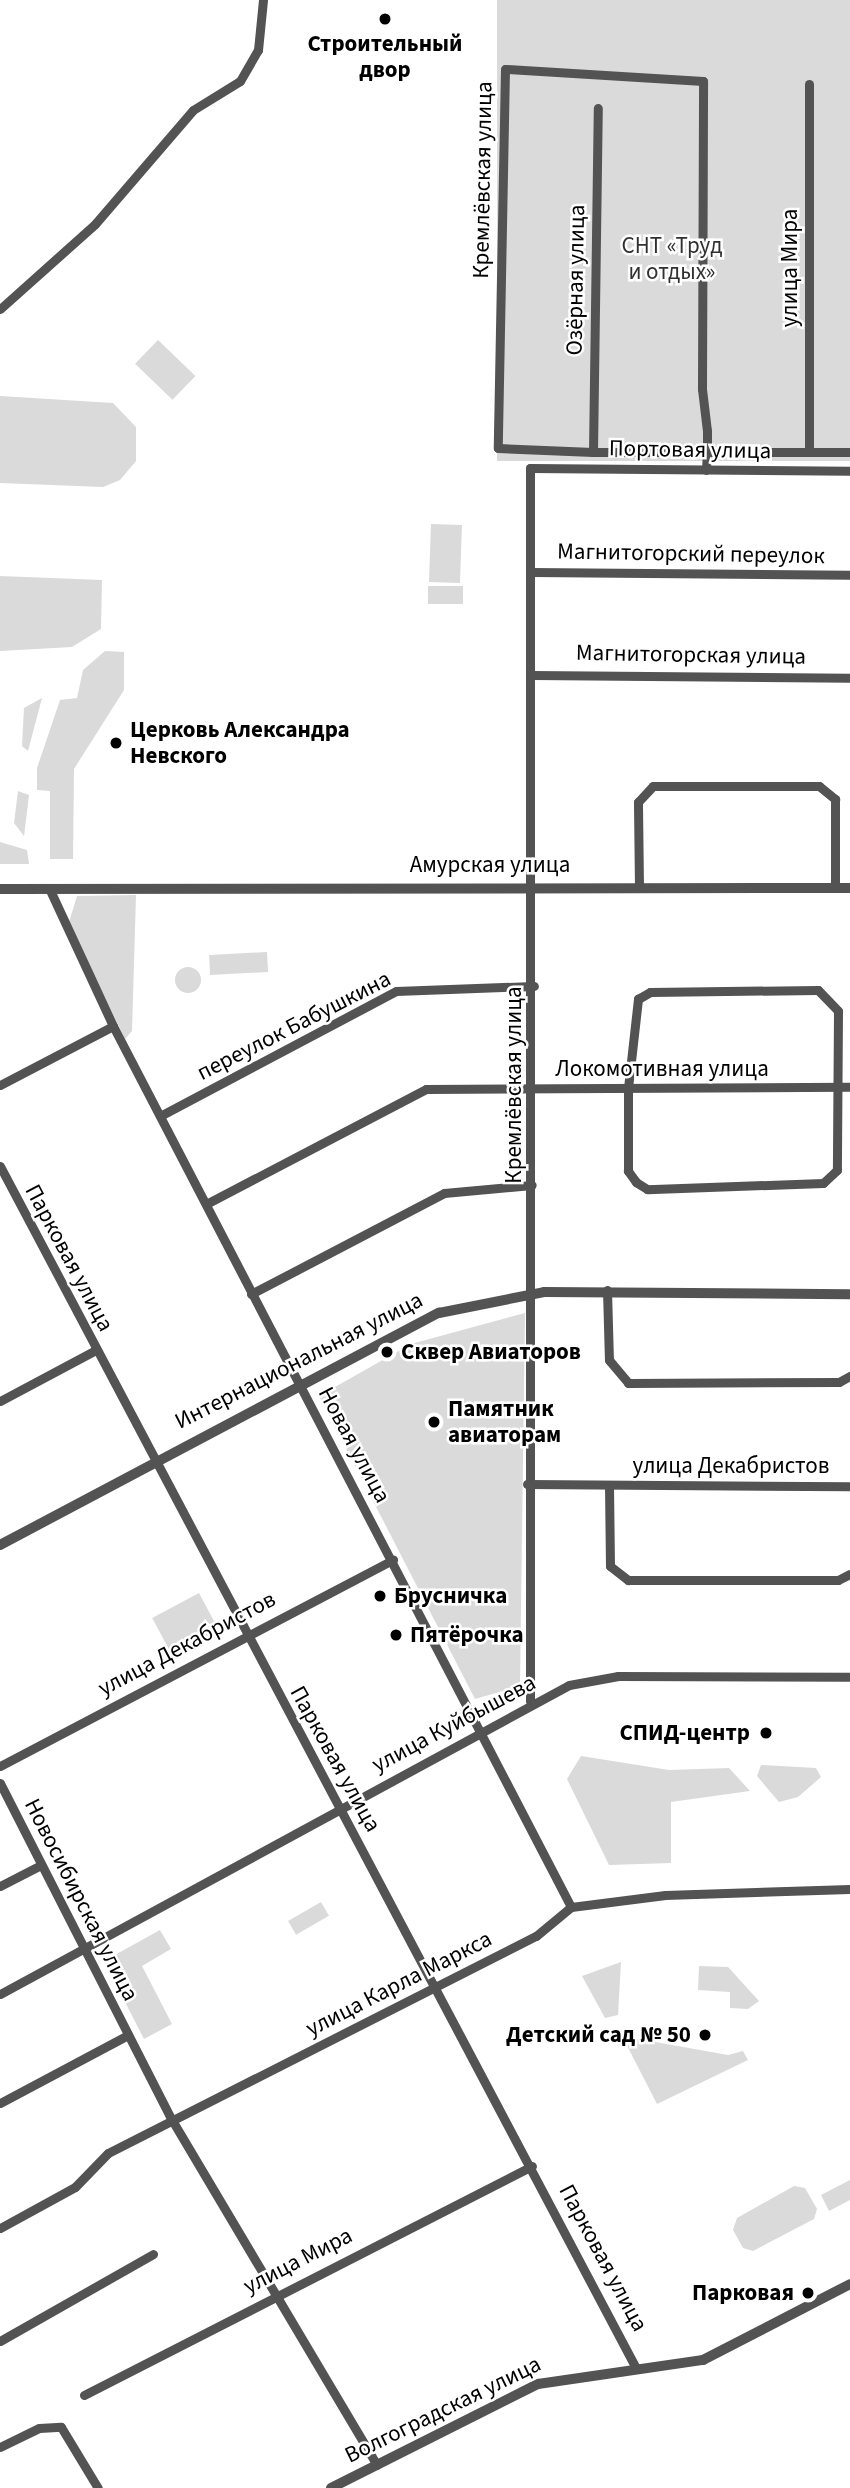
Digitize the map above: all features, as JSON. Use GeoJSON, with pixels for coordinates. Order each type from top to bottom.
{"type":"FeatureCollection","features":[{"type":"Feature","properties":{"kind":"street"},"geometry":{"type":"LineString","coordinates":[[0,309],[95,224],[193,110],[240,81],[258,50],[263,0]]}},
{"type":"Feature","properties":{"kind":"street","name":"Кремлёвская улица"},"geometry":{"type":"LineString","coordinates":[[593,452],[498,448],[505,69],[703,81],[707,452]]}},
{"type":"Feature","properties":{"kind":"street","name":"улица Мира"},"geometry":{"type":"LineString","coordinates":[[809,84],[809,452]]}},
{"type":"Feature","properties":{"kind":"street","name":"Озёрная улица"},"geometry":{"type":"LineString","coordinates":[[593,452],[598,108]]}},
{"type":"Feature","properties":{"kind":"street"},"geometry":{"type":"LineString","coordinates":[[593,452],[850,452]]}},
{"type":"Feature","properties":{"kind":"street"},"geometry":{"type":"LineString","coordinates":[[706,470],[707,452]]}},
{"type":"Feature","properties":{"kind":"street","name":"Кремлёвская улица"},"geometry":{"type":"LineString","coordinates":[[530,468],[530,886],[534,986],[527,1484],[530,1701]]}},
{"type":"Feature","properties":{"kind":"street","name":"Портовая улица"},"geometry":{"type":"LineString","coordinates":[[530,468],[850,471]]}},
{"type":"Feature","properties":{"kind":"street","name":"Магнитогорский переулок"},"geometry":{"type":"LineString","coordinates":[[531,572],[850,575]]}},
{"type":"Feature","properties":{"kind":"street","name":"Магнитогорская улица"},"geometry":{"type":"LineString","coordinates":[[532,675],[850,678]]}},
{"type":"Feature","properties":{"kind":"street"},"geometry":{"type":"LineString","coordinates":[[639,887],[638,802],[653,786],[820,786],[835,799],[835,888]]}},
{"type":"Feature","properties":{"kind":"street"},"geometry":{"type":"LineString","coordinates":[[0,889],[49,888]]}},
{"type":"Feature","properties":{"kind":"street","name":"Амурская улица"},"geometry":{"type":"LineString","coordinates":[[49,888],[850,888]]}},
{"type":"Feature","properties":{"kind":"street","name":"Новая улица"},"geometry":{"type":"LineString","coordinates":[[49,888],[113,1026],[208,1203],[251,1294],[482,1727],[571,1907]]}},
{"type":"Feature","properties":{"kind":"street","name":"переулок Бабушкина"},"geometry":{"type":"LineString","coordinates":[[160,1116],[396,990],[534,986]]}},
{"type":"Feature","properties":{"kind":"street"},"geometry":{"type":"LineString","coordinates":[[818,990],[838,1011],[837,1087],[837,1170],[823,1183],[647,1189],[628,1171],[628,1088],[638,999],[650,992],[818,990]]}},
{"type":"Feature","properties":{"kind":"street"},"geometry":{"type":"LineString","coordinates":[[0,1085],[113,1026]]}},
{"type":"Feature","properties":{"kind":"street","name":"Локомотивная улица"},"geometry":{"type":"LineString","coordinates":[[208,1203],[426,1089],[850,1087]]}},
{"type":"Feature","properties":{"kind":"street","name":"Парковая улица"},"geometry":{"type":"LineString","coordinates":[[0,1167],[155,1458],[244,1633],[532,2166],[636,2368]]}},
{"type":"Feature","properties":{"kind":"street"},"geometry":{"type":"LineString","coordinates":[[251,1294],[444,1193],[532,1185]]}},
{"type":"Feature","properties":{"kind":"street"},"geometry":{"type":"LineString","coordinates":[[607,1290],[610,1360],[628,1383],[839,1381],[850,1376]]}},
{"type":"Feature","properties":{"kind":"street","name":"Интернациональная улица"},"geometry":{"type":"LineString","coordinates":[[0,1545],[155,1458],[439,1313],[530,1294],[607,1290],[850,1294]]}},
{"type":"Feature","properties":{"kind":"street"},"geometry":{"type":"LineString","coordinates":[[0,1401],[96,1350]]}},
{"type":"Feature","properties":{"kind":"street","name":"улица Декабристов"},"geometry":{"type":"LineString","coordinates":[[527,1484],[850,1486]]}},
{"type":"Feature","properties":{"kind":"street"},"geometry":{"type":"LineString","coordinates":[[609,1485],[610,1566],[628,1580],[838,1580],[850,1574]]}},
{"type":"Feature","properties":{"kind":"street","name":"улица Декабристов"},"geometry":{"type":"LineString","coordinates":[[0,1766],[244,1633],[393,1560]]}},
{"type":"Feature","properties":{"kind":"street","name":"улица Куйбышева"},"geometry":{"type":"LineString","coordinates":[[0,1994],[530,1701],[618,1676],[850,1677]]}},
{"type":"Feature","properties":{"kind":"street","name":"Новосибирская улица"},"geometry":{"type":"LineString","coordinates":[[0,1783],[172,2120],[377,2465]]}},
{"type":"Feature","properties":{"kind":"street"},"geometry":{"type":"LineString","coordinates":[[0,1886],[41,1865]]}},
{"type":"Feature","properties":{"kind":"street"},"geometry":{"type":"LineString","coordinates":[[571,1907],[664,1895],[850,1889]]}},
{"type":"Feature","properties":{"kind":"street","name":"улица Карла Маркса"},"geometry":{"type":"LineString","coordinates":[[0,2228],[75,2187],[108,2153],[435,1983],[536,1936],[571,1907]]}},
{"type":"Feature","properties":{"kind":"street","name":"Новосибирская улица"},"geometry":{"type":"LineString","coordinates":[[0,2103],[128,2035]]}},
{"type":"Feature","properties":{"kind":"street","name":"улица Мира"},"geometry":{"type":"LineString","coordinates":[[84,2395],[276,2293],[532,2166]]}},
{"type":"Feature","properties":{"kind":"street"},"geometry":{"type":"LineString","coordinates":[[0,2341],[153,2254]]}},
{"type":"Feature","properties":{"kind":"street","name":"Волгоградская улица"},"geometry":{"type":"LineString","coordinates":[[331,2488],[538,2384],[703,2360],[850,2284]]}},
{"type":"Feature","properties":{"kind":"street"},"geometry":{"type":"LineString","coordinates":[[0,2447],[39,2428],[61,2427],[98,2488]]}},
{"type":"Feature","properties":{"kind":"green space","name":"СНТ «Труд и отдых»"},"geometry":{"type":"Polygon","coordinates":[[[497,0],[850,0],[850,461],[497,461],[497,0]]]}},
{"type":"Feature","properties":{"kind":"green space"},"geometry":{"type":"Polygon","coordinates":[[[158,340],[195,376],[172,400],[135,364],[158,340]]]}},
{"type":"Feature","properties":{"kind":"green space"},"geometry":{"type":"Polygon","coordinates":[[[0,396],[113,403],[136,427],[136,461],[120,480],[103,487],[0,483],[0,396]]]}},
{"type":"Feature","properties":{"kind":"green space"},"geometry":{"type":"Polygon","coordinates":[[[431,524],[462,525],[460,583],[429,582],[431,524]]]}},
{"type":"Feature","properties":{"kind":"green space"},"geometry":{"type":"Polygon","coordinates":[[[0,576],[102,580],[101,629],[72,647],[0,651],[0,576]]]}},
{"type":"Feature","properties":{"kind":"green space"},"geometry":{"type":"Polygon","coordinates":[[[428,586],[463,586],[463,604],[428,604],[428,586]]]}},
{"type":"Feature","properties":{"kind":"green space"},"geometry":{"type":"Polygon","coordinates":[[[105,651],[124,652],[124,690],[74,769],[73,859],[50,859],[50,791],[37,790],[37,768],[60,700],[77,698],[83,670],[105,651]]]}},
{"type":"Feature","properties":{"kind":"green space"},"geometry":{"type":"Polygon","coordinates":[[[42,698],[28,751],[22,746],[24,708],[42,698]]]}},
{"type":"Feature","properties":{"kind":"green space"},"geometry":{"type":"Polygon","coordinates":[[[18,791],[29,795],[24,836],[14,823],[18,791]]]}},
{"type":"Feature","properties":{"kind":"green space"},"geometry":{"type":"Polygon","coordinates":[[[0,842],[27,850],[29,864],[0,864],[0,842]]]}},
{"type":"Feature","properties":{"kind":"green space"},"geometry":{"type":"Polygon","coordinates":[[[136,895],[132,1031],[125,1039],[69,922],[77,896],[136,895]]]}},
{"type":"Feature","properties":{"kind":"green space"},"geometry":{"type":"Polygon","coordinates":[[[267,952],[268,972],[210,975],[209,955],[267,952]]]}},
{"type":"Feature","properties":{"kind":"green space"},"geometry":{"type":"Polygon","coordinates":[[[188,967],[197,971],[201,980],[197,989],[188,993],[179,989],[175,980],[179,971],[188,967]]]}},
{"type":"Feature","properties":{"kind":"green space","name":"Сквер Авиаторов"},"geometry":{"type":"Polygon","coordinates":[[[525,1313],[520,1686],[475,1699],[319,1396],[411,1344],[525,1313]]]}},
{"type":"Feature","properties":{"kind":"green space"},"geometry":{"type":"Polygon","coordinates":[[[199,1593],[219,1630],[172,1655],[152,1618],[199,1593]]]}},
{"type":"Feature","properties":{"kind":"green space"},"geometry":{"type":"Polygon","coordinates":[[[581,1756],[669,1770],[729,1768],[750,1791],[671,1802],[671,1863],[609,1865],[567,1779],[581,1756]]]}},
{"type":"Feature","properties":{"kind":"green space"},"geometry":{"type":"Polygon","coordinates":[[[761,1765],[816,1768],[821,1777],[798,1797],[779,1802],[757,1776],[761,1765]]]}},
{"type":"Feature","properties":{"kind":"green space"},"geometry":{"type":"Polygon","coordinates":[[[321,1902],[329,1916],[296,1935],[288,1921],[321,1902]]]}},
{"type":"Feature","properties":{"kind":"green space"},"geometry":{"type":"Polygon","coordinates":[[[160,1930],[171,1949],[142,1966],[172,2024],[144,2039],[104,1961],[160,1930]]]}},
{"type":"Feature","properties":{"kind":"green space"},"geometry":{"type":"Polygon","coordinates":[[[621,1962],[618,2015],[605,2018],[582,1976],[621,1962]]]}},
{"type":"Feature","properties":{"kind":"green space"},"geometry":{"type":"Polygon","coordinates":[[[699,1966],[728,1967],[759,2001],[748,2009],[730,2008],[730,1992],[698,1990],[699,1966]]]}},
{"type":"Feature","properties":{"kind":"green space"},"geometry":{"type":"Polygon","coordinates":[[[622,2036],[728,2055],[743,2051],[748,2060],[657,2104],[622,2036]]]}},
{"type":"Feature","properties":{"kind":"green space"},"geometry":{"type":"Polygon","coordinates":[[[850,2180],[850,2200],[829,2211],[821,2195],[850,2180]]]}},
{"type":"Feature","properties":{"kind":"green space"},"geometry":{"type":"Polygon","coordinates":[[[794,2186],[805,2188],[817,2209],[814,2219],[753,2251],[743,2248],[733,2230],[737,2218],[794,2186]]]}},
{"type":"Feature","properties":{"kind":"place","name":"Строительный двор"},"geometry":{"type":"Point","coordinates":[385,19]}},
{"type":"Feature","properties":{"kind":"place","name":"Церковь Александра Невского"},"geometry":{"type":"Point","coordinates":[116,743]}},
{"type":"Feature","properties":{"kind":"place","name":"Сквер Авиаторов"},"geometry":{"type":"Point","coordinates":[387,1352]}},
{"type":"Feature","properties":{"kind":"place","name":"Памятник авиаторам"},"geometry":{"type":"Point","coordinates":[434,1422]}},
{"type":"Feature","properties":{"kind":"place","name":"Брусничка"},"geometry":{"type":"Point","coordinates":[380,1596]}},
{"type":"Feature","properties":{"kind":"place","name":"Пятёрочка"},"geometry":{"type":"Point","coordinates":[396,1635]}},
{"type":"Feature","properties":{"kind":"place","name":"СПИД-центр"},"geometry":{"type":"Point","coordinates":[766,1733]}},
{"type":"Feature","properties":{"kind":"place","name":"Детский сад № 50"},"geometry":{"type":"Point","coordinates":[705,2035]}},
{"type":"Feature","properties":{"kind":"place","name":"Парковая"},"geometry":{"type":"Point","coordinates":[808,2293]}}]}
